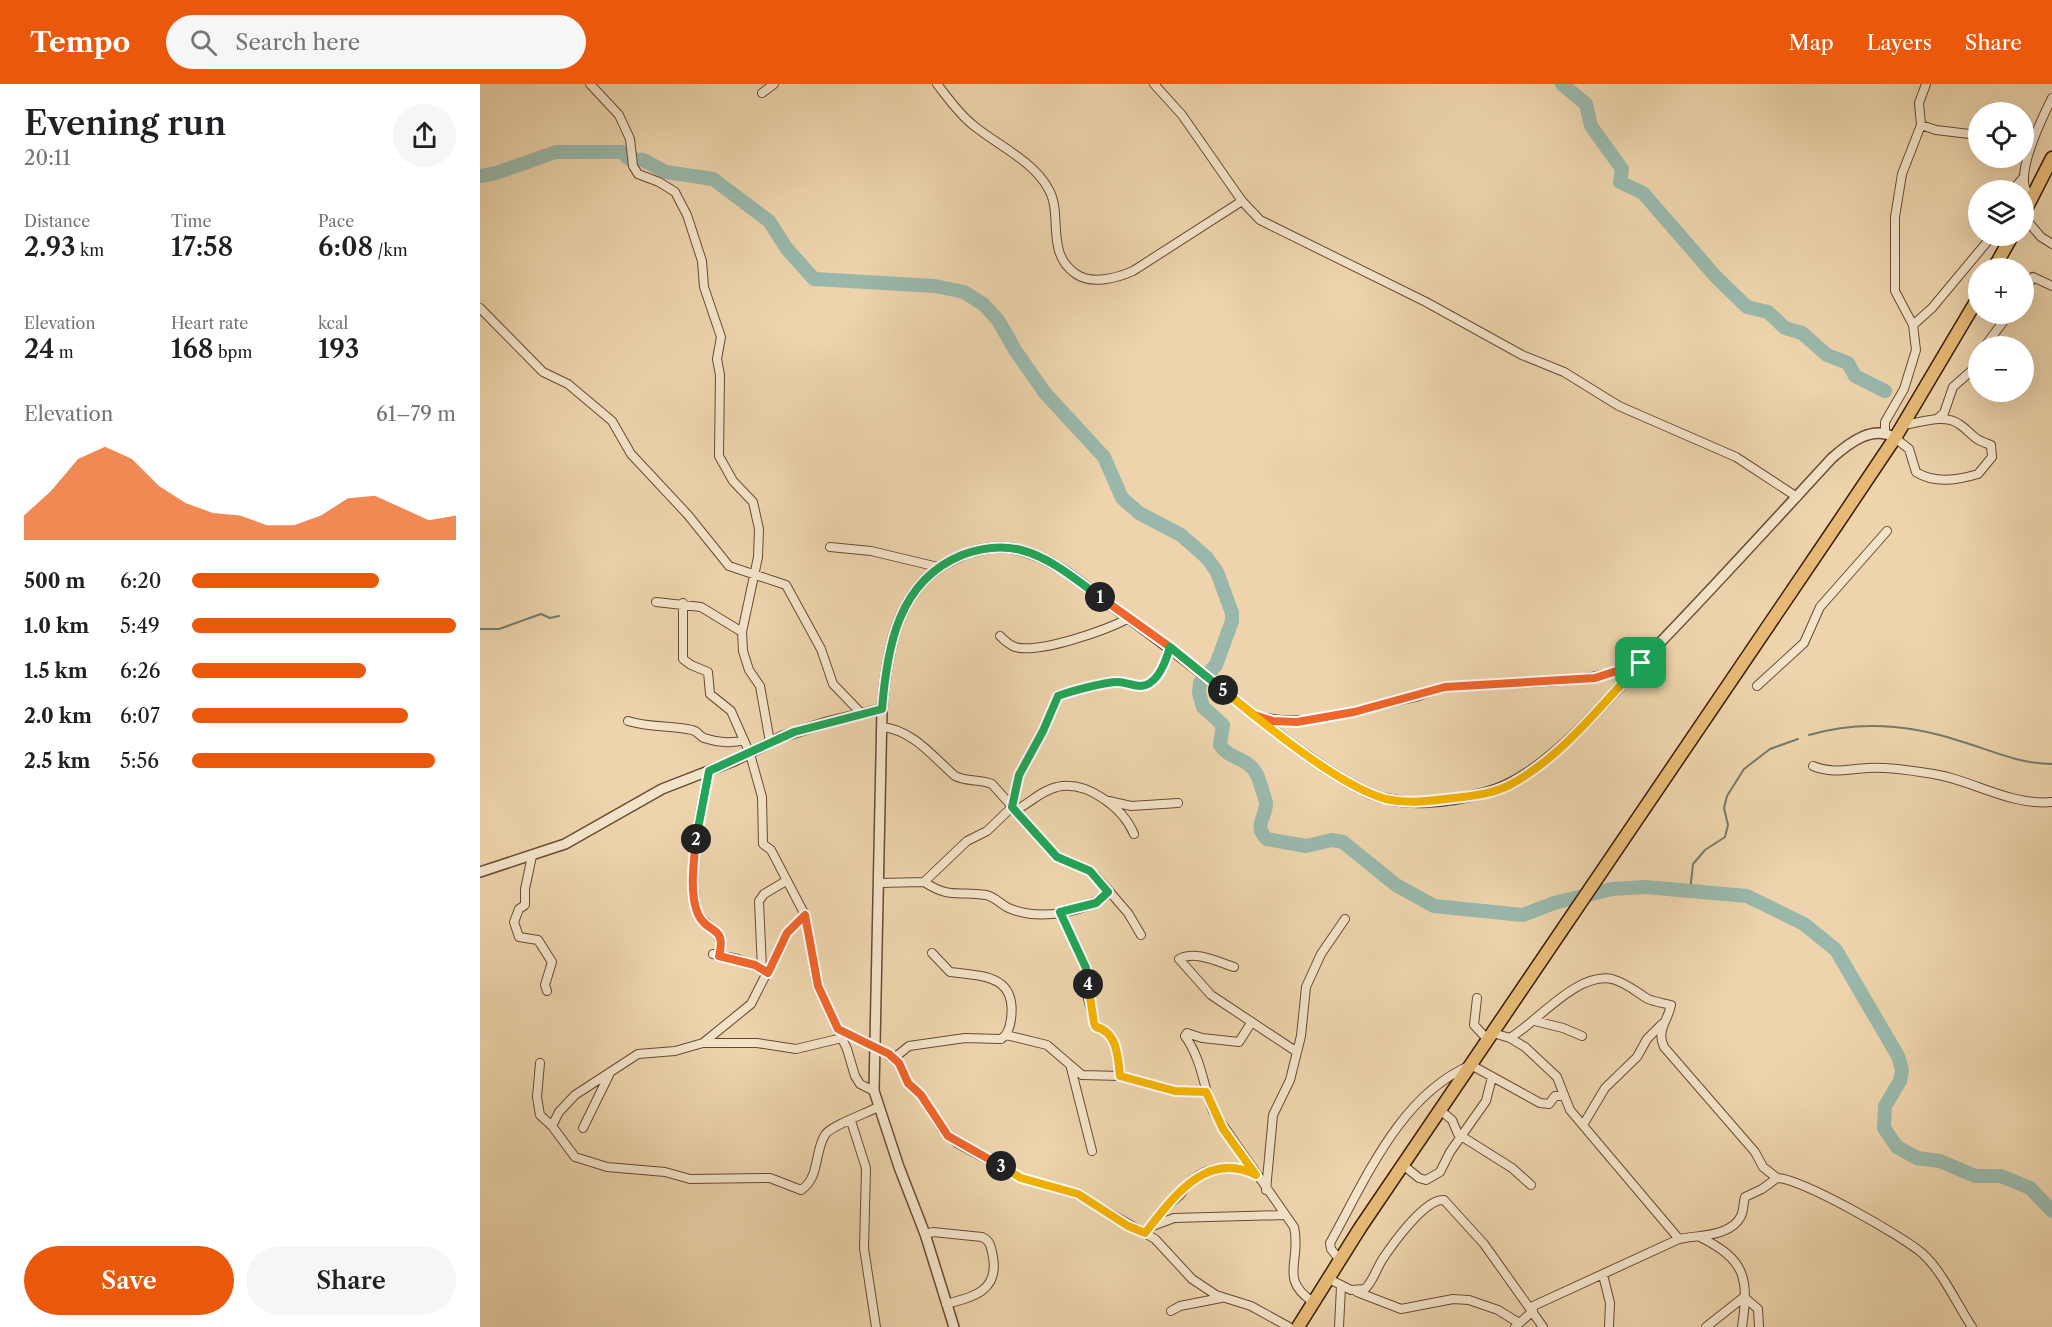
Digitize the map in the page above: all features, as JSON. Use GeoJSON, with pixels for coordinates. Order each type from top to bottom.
{"type":"FeatureCollection","features":[{"type":"Feature","properties":{"kind":"highway"},"geometry":{"type":"LineString","coordinates":[[2034,192],[2052,158]]}},
{"type":"Feature","properties":{"kind":"highway"},"geometry":{"type":"LineString","coordinates":[[1298,1327],[1339,1259],[1573,911],[1672,770],[1890,435],[1903,425],[1968,315]]}},
{"type":"Feature","properties":{"kind":"street"},"geometry":{"type":"LineString","coordinates":[[590,84],[619,115],[632,145],[632,164],[641,177],[659,182],[675,192],[687,215],[702,261],[704,287],[722,337],[717,359],[720,375],[717,446],[723,465],[733,482],[753,502],[759,529],[755,574],[742,632],[745,662],[760,686],[770,742]]}},
{"type":"Feature","properties":{"kind":"street"},"geometry":{"type":"LineString","coordinates":[[762,93],[774,84]]}},
{"type":"Feature","properties":{"kind":"street"},"geometry":{"type":"LineString","coordinates":[[937,84],[973,125],[1012,151],[1049,189],[1056,215],[1056,244],[1068,265],[1075,273],[1085,278],[1113,278],[1133,271],[1242,201]]}},
{"type":"Feature","properties":{"kind":"street"},"geometry":{"type":"LineString","coordinates":[[1154,84],[1182,116],[1242,201],[1260,220],[1426,302],[1522,356],[1564,372],[1619,406],[1736,457],[1797,497]]}},
{"type":"Feature","properties":{"kind":"street"},"geometry":{"type":"LineString","coordinates":[[1890,435],[1885,422],[1904,389],[1917,343],[1913,326],[1895,291],[1895,218],[1902,174],[1921,125],[1918,103],[1926,84]]}},
{"type":"Feature","properties":{"kind":"street"},"geometry":{"type":"LineString","coordinates":[[2022,179],[2031,147],[2052,98]]}},
{"type":"Feature","properties":{"kind":"street"},"geometry":{"type":"LineString","coordinates":[[1921,125],[1936,130],[1968,134]]}},
{"type":"Feature","properties":{"kind":"street"},"geometry":{"type":"LineString","coordinates":[[2034,225],[2052,244]]}},
{"type":"Feature","properties":{"kind":"street"},"geometry":{"type":"LineString","coordinates":[[1913,326],[1932,308],[1984,246]]}},
{"type":"Feature","properties":{"kind":"street"},"geometry":{"type":"LineString","coordinates":[[2034,277],[2052,286]]}},
{"type":"Feature","properties":{"kind":"street"},"geometry":{"type":"LineString","coordinates":[[480,309],[543,372],[568,384],[612,422],[631,454],[688,515],[729,566],[786,585],[822,649],[833,684],[861,713]]}},
{"type":"Feature","properties":{"kind":"street"},"geometry":{"type":"LineString","coordinates":[[1937,420],[1944,413],[1953,387],[1968,374]]}},
{"type":"Feature","properties":{"kind":"street"},"geometry":{"type":"LineString","coordinates":[[954,1327],[925,1234],[915,1214],[874,1091],[882,709],[888,651],[900,616],[914,591],[938,567],[972,551],[988,548],[1019,550],[1056,565],[1170,647],[1254,715],[1331,770],[1374,795],[1414,802],[1456,798],[1494,791],[1527,774],[1566,742],[1846,446],[1874,433],[1890,435],[1909,449],[1913,467],[1923,476],[1949,480],[1978,474],[1986,468],[1992,457],[1991,445],[1973,438],[1953,420],[1903,425]]}},
{"type":"Feature","properties":{"kind":"street"},"geometry":{"type":"LineString","coordinates":[[1757,686],[1804,643],[1820,607],[1887,531]]}},
{"type":"Feature","properties":{"kind":"street"},"geometry":{"type":"LineString","coordinates":[[830,547],[871,551],[938,567]]}},
{"type":"Feature","properties":{"kind":"street"},"geometry":{"type":"LineString","coordinates":[[656,602],[683,603],[711,611],[742,632]]}},
{"type":"Feature","properties":{"kind":"street"},"geometry":{"type":"LineString","coordinates":[[683,603],[683,659],[708,672],[711,694],[726,705],[744,740],[762,797],[763,844],[770,848],[805,915],[818,986],[842,1038],[855,1076],[860,1084],[874,1091]]}},
{"type":"Feature","properties":{"kind":"street"},"geometry":{"type":"LineString","coordinates":[[1000,636],[1014,647],[1024,648],[1059,643],[1103,630],[1129,618]]}},
{"type":"Feature","properties":{"kind":"street"},"geometry":{"type":"LineString","coordinates":[[1014,808],[1019,775],[1043,731],[1058,696],[1073,690],[1111,683],[1140,686],[1149,684],[1157,676],[1170,647]]}},
{"type":"Feature","properties":{"kind":"street"},"geometry":{"type":"LineString","coordinates":[[1254,715],[1273,721],[1305,721],[1368,709],[1432,689],[1586,679],[1609,675],[1641,663]]}},
{"type":"Feature","properties":{"kind":"street"},"geometry":{"type":"LineString","coordinates":[[480,872],[579,838],[629,806],[662,789],[750,754],[770,742],[861,713],[882,709]]}},
{"type":"Feature","properties":{"kind":"street"},"geometry":{"type":"LineString","coordinates":[[628,720],[649,727],[694,730],[704,738],[720,739],[729,743],[744,740]]}},
{"type":"Feature","properties":{"kind":"street"},"geometry":{"type":"LineString","coordinates":[[882,727],[897,730],[913,739],[955,776],[964,780],[992,784],[1057,857],[1090,871],[1128,913],[1141,935]]}},
{"type":"Feature","properties":{"kind":"street"},"geometry":{"type":"LineString","coordinates":[[1814,766],[1826,771],[1868,768],[1929,773],[2008,797],[2037,803],[2052,802]]}},
{"type":"Feature","properties":{"kind":"street"},"geometry":{"type":"LineString","coordinates":[[709,771],[696,842],[695,902],[702,920],[717,930],[720,936],[716,955],[738,959],[765,971]]}},
{"type":"Feature","properties":{"kind":"street"},"geometry":{"type":"LineString","coordinates":[[924,882],[967,841],[987,831],[1014,808],[1058,787],[1075,787],[1102,799],[1131,806],[1178,803]]}},
{"type":"Feature","properties":{"kind":"street"},"geometry":{"type":"LineString","coordinates":[[1102,799],[1124,815],[1134,834]]}},
{"type":"Feature","properties":{"kind":"street"},"geometry":{"type":"LineString","coordinates":[[532,856],[525,889],[525,905],[519,909],[514,922],[519,937],[538,940],[552,962],[545,985],[547,991]]}},
{"type":"Feature","properties":{"kind":"street"},"geometry":{"type":"LineString","coordinates":[[765,971],[759,901],[764,894],[786,881]]}},
{"type":"Feature","properties":{"kind":"street"},"geometry":{"type":"LineString","coordinates":[[879,883],[924,882],[951,895],[991,897],[1008,909],[1020,912],[1060,912],[1096,903],[1108,892]]}},
{"type":"Feature","properties":{"kind":"street"},"geometry":{"type":"LineString","coordinates":[[1060,912],[1086,968],[1088,999],[1092,1004],[1094,1023],[1096,1027],[1107,1030],[1111,1035],[1118,1055],[1120,1076]]}},
{"type":"Feature","properties":{"kind":"street"},"geometry":{"type":"LineString","coordinates":[[703,1043],[751,1004],[765,971],[787,933],[805,915]]}},
{"type":"Feature","properties":{"kind":"street"},"geometry":{"type":"LineString","coordinates":[[1266,1190],[1273,1115],[1290,1080],[1303,1021],[1302,1006],[1312,972],[1321,954],[1345,919]]}},
{"type":"Feature","properties":{"kind":"street"},"geometry":{"type":"LineString","coordinates":[[894,1058],[909,1046],[972,1037],[1001,1039],[1006,1035],[1011,1014],[1005,989],[994,979],[981,975],[950,972],[932,953]]}},
{"type":"Feature","properties":{"kind":"street"},"geometry":{"type":"LineString","coordinates":[[1234,967],[1200,957],[1186,956],[1179,959],[1210,995],[1238,1011],[1251,1023],[1297,1052]]}},
{"type":"Feature","properties":{"kind":"street"},"geometry":{"type":"LineString","coordinates":[[1510,1038],[1535,1021],[1574,988],[1591,981],[1610,979],[1639,991],[1648,999],[1671,1005],[1662,1024],[1647,1039],[1637,1057],[1605,1088],[1583,1125]]}},
{"type":"Feature","properties":{"kind":"street"},"geometry":{"type":"LineString","coordinates":[[1477,998],[1474,1025],[1490,1036],[1510,1038],[1525,1047],[1557,1077],[1570,1110],[1679,1239]]}},
{"type":"Feature","properties":{"kind":"street"},"geometry":{"type":"LineString","coordinates":[[1535,1021],[1554,1025],[1582,1036]]}},
{"type":"Feature","properties":{"kind":"street"},"geometry":{"type":"LineString","coordinates":[[1251,1023],[1239,1042],[1185,1034],[1202,1066],[1206,1092],[1223,1129],[1294,1227],[1298,1245],[1293,1281],[1301,1293],[1313,1302]]}},
{"type":"Feature","properties":{"kind":"street"},"geometry":{"type":"LineString","coordinates":[[1662,1024],[1661,1036],[1664,1047],[1755,1152],[1763,1167],[1777,1178],[1814,1189],[1921,1253],[1958,1302],[1972,1327]]}},
{"type":"Feature","properties":{"kind":"street"},"geometry":{"type":"LineString","coordinates":[[838,1029],[874,1045],[894,1058],[942,1129],[957,1143],[1021,1178],[1078,1194],[1128,1226],[1148,1230],[1174,1218],[1285,1215]]}},
{"type":"Feature","properties":{"kind":"street"},"geometry":{"type":"LineString","coordinates":[[1006,1035],[1047,1045],[1082,1075],[1120,1076],[1175,1091],[1206,1092]]}},
{"type":"Feature","properties":{"kind":"street"},"geometry":{"type":"LineString","coordinates":[[552,1126],[559,1112],[575,1095],[638,1054],[675,1051],[703,1043],[757,1043],[796,1049],[842,1038]]}},
{"type":"Feature","properties":{"kind":"street"},"geometry":{"type":"LineString","coordinates":[[540,1063],[537,1088],[539,1110],[575,1157],[607,1167],[665,1172],[690,1179],[770,1179],[798,1190],[809,1181],[825,1134],[878,1107]]}},
{"type":"Feature","properties":{"kind":"street"},"geometry":{"type":"LineString","coordinates":[[1339,1259],[1331,1249],[1330,1243],[1399,1125],[1454,1072],[1471,1065],[1540,1103],[1549,1104],[1555,1096],[1563,1096]]}},
{"type":"Feature","properties":{"kind":"street"},"geometry":{"type":"LineString","coordinates":[[1070,1067],[1092,1152]]}},
{"type":"Feature","properties":{"kind":"street"},"geometry":{"type":"LineString","coordinates":[[583,1128],[611,1071]]}},
{"type":"Feature","properties":{"kind":"street"},"geometry":{"type":"LineString","coordinates":[[1403,1165],[1419,1179],[1431,1178],[1440,1172],[1450,1152],[1490,1094],[1492,1077]]}},
{"type":"Feature","properties":{"kind":"street"},"geometry":{"type":"LineString","coordinates":[[1440,1110],[1452,1120],[1456,1132],[1512,1168],[1531,1185]]}},
{"type":"Feature","properties":{"kind":"street"},"geometry":{"type":"LineString","coordinates":[[851,1121],[866,1168],[864,1248],[876,1327]]}},
{"type":"Feature","properties":{"kind":"street"},"geometry":{"type":"LineString","coordinates":[[1148,1230],[1169,1203],[1192,1180],[1203,1174],[1230,1167],[1243,1168],[1256,1175]]}},
{"type":"Feature","properties":{"kind":"street"},"geometry":{"type":"LineString","coordinates":[[1327,1278],[1341,1287],[1401,1309],[1453,1299],[1469,1300],[1498,1310],[1517,1325],[1532,1309],[1679,1239],[1720,1232],[1736,1222],[1743,1212],[1745,1197],[1762,1189],[1777,1178]]}},
{"type":"Feature","properties":{"kind":"street"},"geometry":{"type":"LineString","coordinates":[[1356,1291],[1368,1285],[1406,1228],[1432,1203],[1440,1199],[1451,1206],[1484,1244],[1543,1327]]}},
{"type":"Feature","properties":{"kind":"street"},"geometry":{"type":"LineString","coordinates":[[1148,1230],[1192,1279],[1221,1298],[1251,1306],[1289,1327]]}},
{"type":"Feature","properties":{"kind":"street"},"geometry":{"type":"LineString","coordinates":[[925,1234],[933,1232],[982,1237],[989,1241],[991,1247],[995,1271],[993,1278],[976,1296],[946,1304]]}},
{"type":"Feature","properties":{"kind":"street"},"geometry":{"type":"LineString","coordinates":[[1701,1237],[1742,1269],[1744,1297],[1742,1327]]}},
{"type":"Feature","properties":{"kind":"street"},"geometry":{"type":"LineString","coordinates":[[1603,1275],[1610,1302],[1609,1327]]}},
{"type":"Feature","properties":{"kind":"street"},"geometry":{"type":"LineString","coordinates":[[1339,1327],[1341,1287]]}},
{"type":"Feature","properties":{"kind":"street"},"geometry":{"type":"LineString","coordinates":[[1706,1327],[1744,1297]]}},
{"type":"Feature","properties":{"kind":"street"},"geometry":{"type":"LineString","coordinates":[[1744,1297],[1758,1310],[1759,1327]]}},
{"type":"Feature","properties":{"kind":"street"},"geometry":{"type":"LineString","coordinates":[[1171,1311],[1180,1306],[1221,1298]]}},
{"type":"Feature","properties":{"kind":"waterway"},"geometry":{"type":"LineString","coordinates":[[1562,84],[1586,104],[1591,126],[1622,169],[1620,182],[1643,193],[1716,277],[1747,307],[1768,312],[1785,328],[1802,333],[1827,355],[1848,363],[1855,376],[1885,391]]}},
{"type":"Feature","properties":{"kind":"waterway"},"geometry":{"type":"LineString","coordinates":[[480,176],[496,173],[556,152],[622,152],[629,159],[643,160],[666,172],[713,179],[769,221],[787,249],[814,279],[935,286],[964,292],[983,304],[998,320],[1015,350],[1045,393],[1104,457],[1122,498],[1139,513],[1181,535],[1207,558],[1217,572],[1232,613],[1232,621],[1216,665],[1200,683],[1199,693],[1203,707],[1223,725],[1220,745],[1229,754],[1250,766],[1258,777],[1266,804],[1261,830],[1267,839],[1306,846],[1332,840],[1343,842],[1396,885],[1434,906],[1523,915],[1554,903],[1612,889],[1645,887],[1747,896],[1804,924],[1836,950],[1898,1056],[1902,1070],[1900,1081],[1885,1106],[1884,1128],[1897,1147],[1917,1158],[1940,1161],[1975,1176],[2001,1176],[2030,1188],[2052,1211]]}},
{"type":"Feature","properties":{"kind":"waterway"},"geometry":{"type":"LineString","coordinates":[[480,629],[499,629],[541,614],[550,618],[559,616]]}},
{"type":"Feature","properties":{"kind":"waterway"},"geometry":{"type":"LineString","coordinates":[[1809,735],[1848,727],[1906,728],[1944,736],[2018,759],[2052,764]]}},
{"type":"Feature","properties":{"kind":"waterway"},"geometry":{"type":"LineString","coordinates":[[1690,891],[1693,864],[1705,850],[1725,837],[1728,825],[1724,808],[1727,796],[1744,769],[1770,749],[1798,739]]}},
{"type":"Feature","properties":{"kind":"route"},"geometry":{"type":"LineString","coordinates":[[1641,663],[1566,742],[1515,782],[1504,788],[1482,794],[1414,802],[1374,795],[1340,776],[1254,715],[1170,647],[1157,676],[1145,686],[1117,682],[1073,690],[1054,700],[1043,731],[1019,775],[1012,807],[1057,857],[1090,871],[1108,892],[1096,903],[1060,912],[1086,968],[1088,999],[1092,1004],[1096,1027],[1104,1028],[1111,1035],[1118,1055],[1120,1076],[1175,1091],[1206,1092],[1223,1129],[1240,1149],[1256,1175],[1243,1168],[1230,1167],[1203,1174],[1192,1180],[1169,1203],[1145,1233],[1133,1229],[1078,1194],[1012,1174],[948,1136],[921,1095],[908,1083],[899,1063],[874,1045],[838,1029],[827,1011],[818,986],[805,915],[787,933],[768,973],[738,959],[719,956],[721,947],[717,930],[708,926],[698,914],[695,902],[694,866],[701,805],[709,771],[794,732],[882,709],[888,651],[893,632],[906,604],[924,579],[938,567],[972,551],[1011,548],[1028,552],[1056,565],[1170,647],[1221,688],[1254,715],[1273,721],[1297,722],[1354,712],[1445,687],[1514,685],[1595,678],[1641,663]]}}]}
